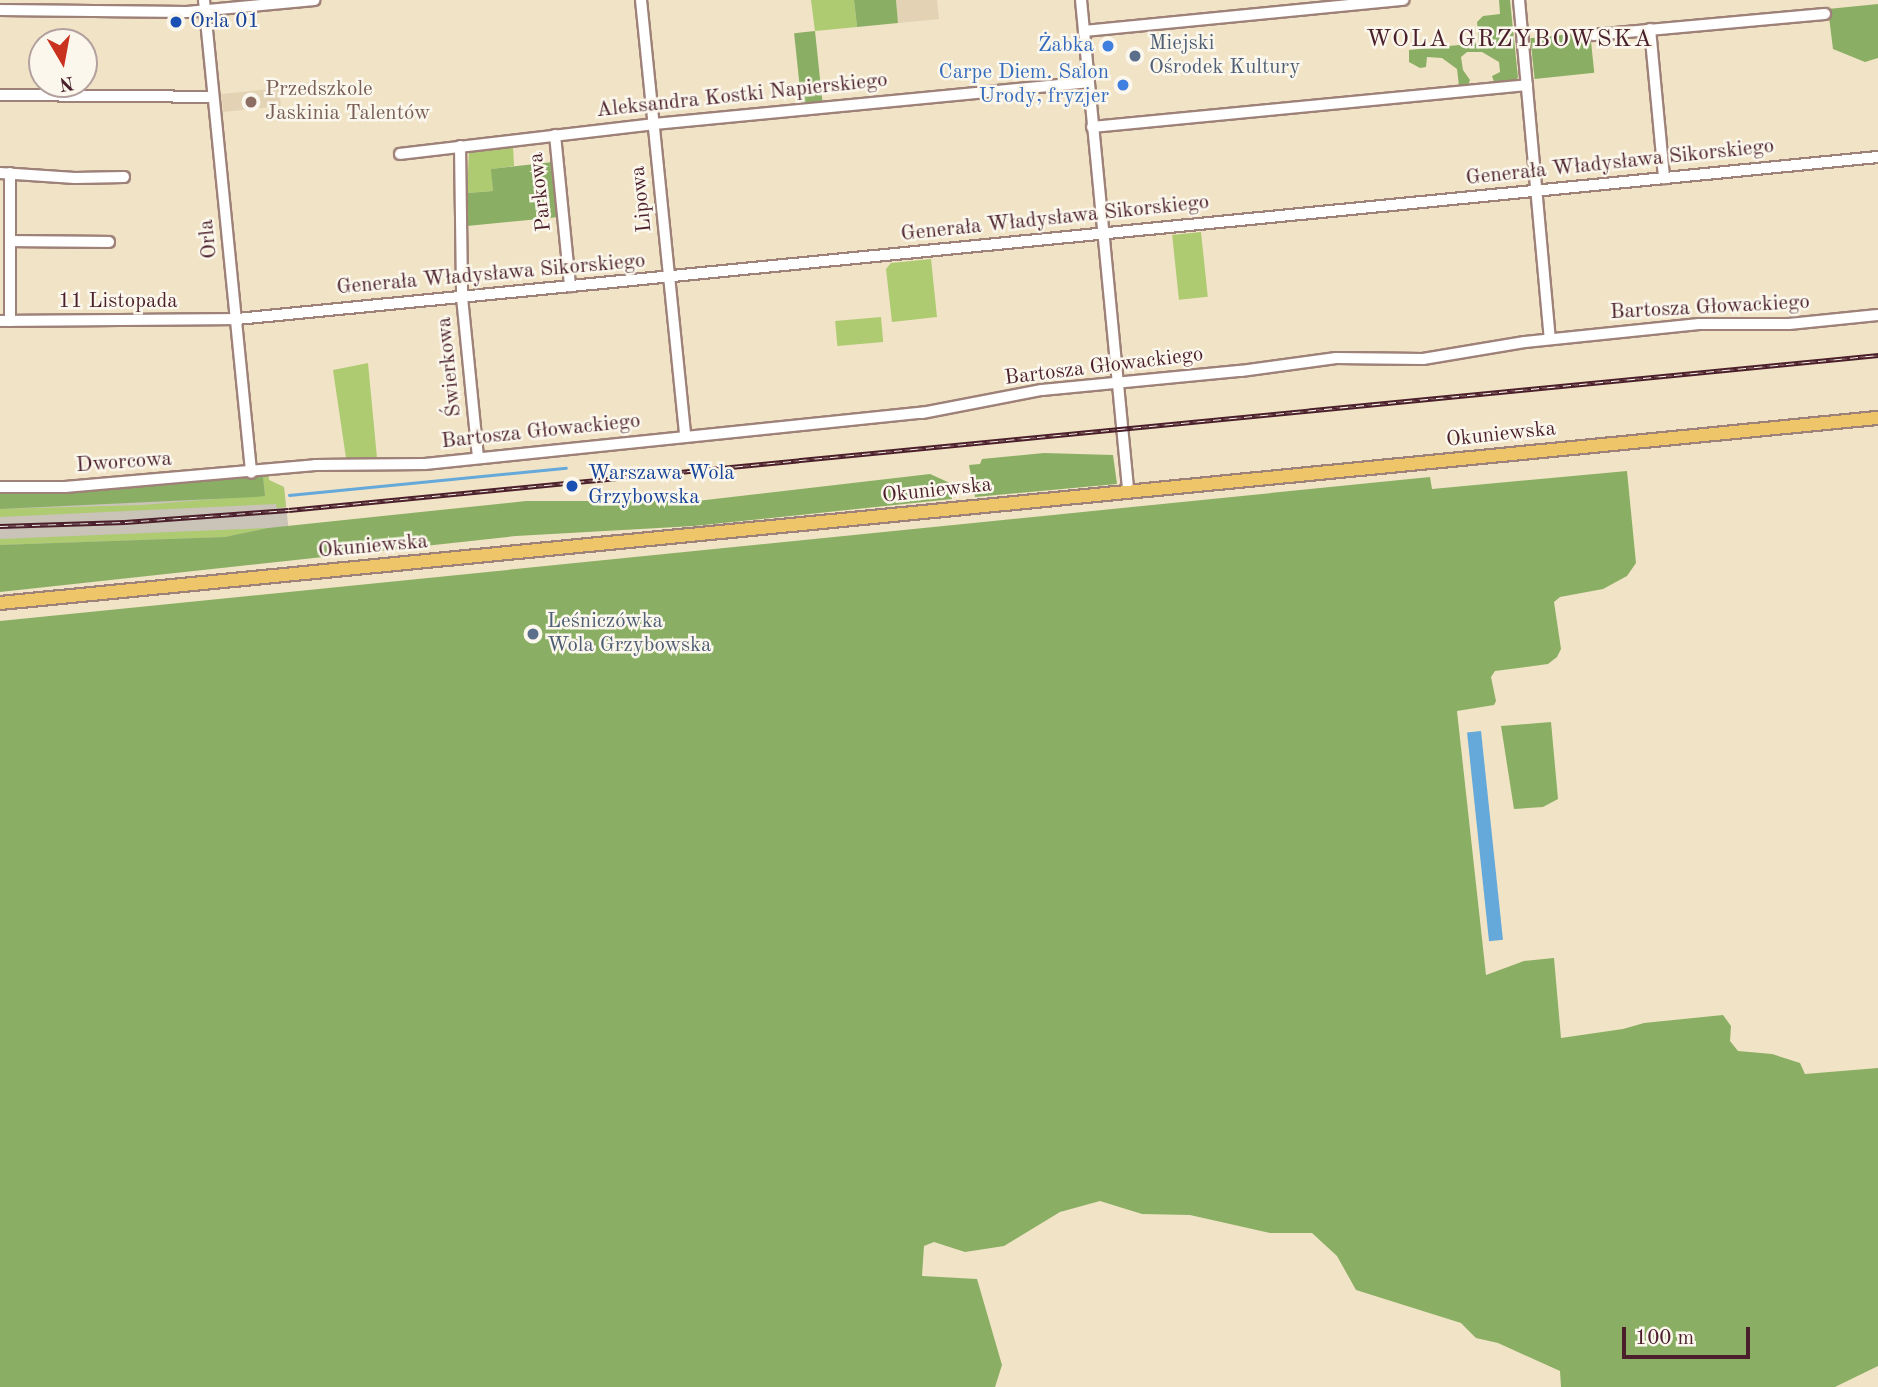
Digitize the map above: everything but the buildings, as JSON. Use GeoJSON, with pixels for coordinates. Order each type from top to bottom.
{"type":"FeatureCollection","features":[{"type":"Feature","properties":{"kind":"main road","name":"Okuniewska"},"geometry":{"type":"LineString","coordinates":[[0,603],[1878,418]]}},
{"type":"Feature","properties":{"kind":"street"},"geometry":{"type":"LineString","coordinates":[[0,10],[314,0]]}},
{"type":"Feature","properties":{"kind":"street","name":"Lipowa"},"geometry":{"type":"LineString","coordinates":[[641,0],[685,436]]}},
{"type":"Feature","properties":{"kind":"street"},"geometry":{"type":"LineString","coordinates":[[1080,0],[1128,491]]}},
{"type":"Feature","properties":{"kind":"street"},"geometry":{"type":"LineString","coordinates":[[1084,31],[1403,0]]}},
{"type":"Feature","properties":{"kind":"street"},"geometry":{"type":"LineString","coordinates":[[1519,0],[1550,339]]}},
{"type":"Feature","properties":{"kind":"street","name":"Orla"},"geometry":{"type":"LineString","coordinates":[[205,5],[251,473]]}},
{"type":"Feature","properties":{"kind":"street"},"geometry":{"type":"LineString","coordinates":[[1593,35],[1825,14]]}},
{"type":"Feature","properties":{"kind":"street"},"geometry":{"type":"LineString","coordinates":[[1650,29],[1664,178]]}},
{"type":"Feature","properties":{"kind":"street","name":"Aleksandra Kostki Napierskiego"},"geometry":{"type":"LineString","coordinates":[[400,154],[654,124],[1088,82]]}},
{"type":"Feature","properties":{"kind":"street"},"geometry":{"type":"LineString","coordinates":[[1092,127],[1527,85]]}},
{"type":"Feature","properties":{"kind":"street"},"geometry":{"type":"LineString","coordinates":[[0,95],[213,97]]}},
{"type":"Feature","properties":{"kind":"street","name":"Parkowa"},"geometry":{"type":"LineString","coordinates":[[555,135],[570,286]]}},
{"type":"Feature","properties":{"kind":"street","name":"Świerkowa"},"geometry":{"type":"LineString","coordinates":[[460,146],[462,297],[478,457]]}},
{"type":"Feature","properties":{"kind":"street","name":"Generała Władysława Sikorskiego"},"geometry":{"type":"LineString","coordinates":[[237,319],[1878,157]]}},
{"type":"Feature","properties":{"kind":"street"},"geometry":{"type":"LineString","coordinates":[[5,321],[11,241],[5,173],[75,178],[124,177]]}},
{"type":"Feature","properties":{"kind":"street"},"geometry":{"type":"LineString","coordinates":[[11,241],[109,242]]}},
{"type":"Feature","properties":{"kind":"street","name":"Bartosza Głowackiego"},"geometry":{"type":"LineString","coordinates":[[251,473],[296,467],[404,466],[934,411],[1042,390],[1241,371],[1336,358],[1423,359],[1550,339],[1720,322],[1789,324],[1878,316]]}},
{"type":"Feature","properties":{"kind":"street","name":"11 Listopada"},"geometry":{"type":"LineString","coordinates":[[5,321],[237,319]]}},
{"type":"Feature","properties":{"kind":"street","name":"Dworcowa"},"geometry":{"type":"LineString","coordinates":[[0,487],[65,487],[251,473]]}},
{"type":"Feature","properties":{"kind":"shaded area"},"geometry":{"type":"Polygon","coordinates":[[[896,0],[937,0],[939,19],[898,23],[896,0]]]}},
{"type":"Feature","properties":{"kind":"shaded area","name":"Przedszkole Jaskinia Talentów"},"geometry":{"type":"Polygon","coordinates":[[[279,88],[281,106],[223,112],[221,94],[279,88]]]}},
{"type":"Feature","properties":{"kind":"shaded area"},"geometry":{"type":"Polygon","coordinates":[[[268,474],[269,480],[284,487],[292,560],[0,586],[0,492],[75,490],[268,474]]]}},
{"type":"Feature","properties":{"kind":"green space"},"geometry":{"type":"Polygon","coordinates":[[[811,0],[854,0],[857,27],[815,31],[811,0]]]}},
{"type":"Feature","properties":{"kind":"green space"},"geometry":{"type":"Polygon","coordinates":[[[854,0],[896,0],[898,23],[857,27],[854,0]]]}},
{"type":"Feature","properties":{"kind":"green space"},"geometry":{"type":"Polygon","coordinates":[[[1499,0],[1510,0],[1518,78],[1494,82],[1492,76],[1500,72],[1499,62],[1482,52],[1467,52],[1461,57],[1463,70],[1470,80],[1468,85],[1459,86],[1457,69],[1442,58],[1427,57],[1426,67],[1420,68],[1409,62],[1409,50],[1479,43],[1477,22],[1483,16],[1500,14],[1499,0]]]}},
{"type":"Feature","properties":{"kind":"green space"},"geometry":{"type":"Polygon","coordinates":[[[1878,4],[1878,58],[1865,62],[1833,49],[1828,9],[1878,4]]]}},
{"type":"Feature","properties":{"kind":"green space"},"geometry":{"type":"Polygon","coordinates":[[[815,31],[822,102],[802,104],[794,33],[815,31]]]}},
{"type":"Feature","properties":{"kind":"green space"},"geometry":{"type":"Polygon","coordinates":[[[1590,32],[1594,73],[1535,79],[1530,38],[1590,32]]]}},
{"type":"Feature","properties":{"kind":"green space"},"geometry":{"type":"Polygon","coordinates":[[[513,145],[514,166],[492,169],[493,191],[467,193],[469,150],[513,145]]]}},
{"type":"Feature","properties":{"kind":"green space"},"geometry":{"type":"Polygon","coordinates":[[[553,162],[559,217],[467,226],[467,193],[493,191],[491,169],[553,162]]]}},
{"type":"Feature","properties":{"kind":"green space"},"geometry":{"type":"Polygon","coordinates":[[[1201,232],[1208,297],[1179,300],[1172,235],[1201,232]]]}},
{"type":"Feature","properties":{"kind":"green space"},"geometry":{"type":"Polygon","coordinates":[[[931,259],[937,317],[892,322],[886,269],[891,263],[931,259]]]}},
{"type":"Feature","properties":{"kind":"green space"},"geometry":{"type":"Polygon","coordinates":[[[881,317],[883,342],[837,346],[835,321],[881,317]]]}},
{"type":"Feature","properties":{"kind":"green space"},"geometry":{"type":"Polygon","coordinates":[[[368,363],[377,458],[346,458],[333,370],[368,363]]]}},
{"type":"Feature","properties":{"kind":"green space"},"geometry":{"type":"Polygon","coordinates":[[[1044,453],[1113,455],[1117,484],[975,497],[969,465],[980,464],[982,459],[1044,453]]]}},
{"type":"Feature","properties":{"kind":"green space"},"geometry":{"type":"Polygon","coordinates":[[[1627,471],[1636,563],[1627,576],[1603,589],[1560,597],[1554,602],[1561,649],[1557,657],[1548,664],[1495,671],[1491,677],[1496,701],[1494,705],[1457,711],[1486,975],[1524,961],[1554,958],[1561,1038],[1623,1029],[1644,1023],[1723,1015],[1731,1026],[1730,1041],[1738,1051],[1772,1054],[1800,1063],[1805,1074],[1878,1068],[1878,1366],[1835,1387],[1561,1387],[1560,1371],[1498,1343],[1476,1338],[1461,1323],[1356,1290],[1337,1256],[1312,1233],[1270,1233],[1190,1215],[1142,1214],[1100,1201],[1060,1212],[1004,1246],[965,1252],[934,1242],[924,1246],[922,1276],[977,1279],[1002,1365],[995,1387],[0,1387],[0,621],[1430,477],[1432,489],[1627,471]]]}},
{"type":"Feature","properties":{"kind":"green space"},"geometry":{"type":"Polygon","coordinates":[[[268,474],[269,480],[284,487],[286,507],[277,508],[276,504],[0,517],[0,509],[142,505],[265,495],[263,476],[268,474]]]}},
{"type":"Feature","properties":{"kind":"green space"},"geometry":{"type":"Polygon","coordinates":[[[930,474],[950,483],[952,499],[694,526],[516,536],[0,592],[0,545],[225,537],[268,528],[526,501],[697,501],[930,474]]]}},
{"type":"Feature","properties":{"kind":"green space"},"geometry":{"type":"Polygon","coordinates":[[[263,476],[265,496],[0,509],[0,492],[75,490],[263,476]]]}},
{"type":"Feature","properties":{"kind":"green space"},"geometry":{"type":"Polygon","coordinates":[[[268,528],[225,537],[0,545],[0,539],[268,528]]]}},
{"type":"Feature","properties":{"kind":"green space"},"geometry":{"type":"Polygon","coordinates":[[[1551,722],[1558,799],[1543,807],[1514,809],[1501,726],[1551,722]]]}},
{"type":"Feature","properties":{"kind":"water"},"geometry":{"type":"Polygon","coordinates":[[[1481,731],[1503,940],[1489,941],[1467,732],[1481,731]]]}},
{"type":"Feature","properties":{"kind":"waterway"},"geometry":{"type":"LineString","coordinates":[[289,495],[566,468]]}},
{"type":"Feature","properties":{"kind":"railway"},"geometry":{"type":"LineString","coordinates":[[0,526],[125,522],[289,510],[1878,355]]}},
{"type":"Feature","properties":{"kind":"place","name":"Orla 01"},"geometry":{"type":"Point","coordinates":[176,22]}},
{"type":"Feature","properties":{"kind":"place","name":"Żabka"},"geometry":{"type":"Point","coordinates":[1108,46]}},
{"type":"Feature","properties":{"kind":"place","name":"Miejski Ośrodek Kultury"},"geometry":{"type":"Point","coordinates":[1135,56]}},
{"type":"Feature","properties":{"kind":"place","name":"Carpe Diem. Salon Urody, fryzjer"},"geometry":{"type":"Point","coordinates":[1123,85]}},
{"type":"Feature","properties":{"kind":"place","name":"Przedszkole Jaskinia Talentów"},"geometry":{"type":"Point","coordinates":[251,102]}},
{"type":"Feature","properties":{"kind":"place","name":"Warszawa Wola Grzybowska"},"geometry":{"type":"Point","coordinates":[572,486]}},
{"type":"Feature","properties":{"kind":"place","name":"Leśniczówka Wola Grzybowska"},"geometry":{"type":"Point","coordinates":[533,634]}},
{"type":"Feature","properties":{"kind":"district","name":"WOLA GRZYBOWSKA"},"geometry":{"type":"Point","coordinates":[1510,41]}}]}
